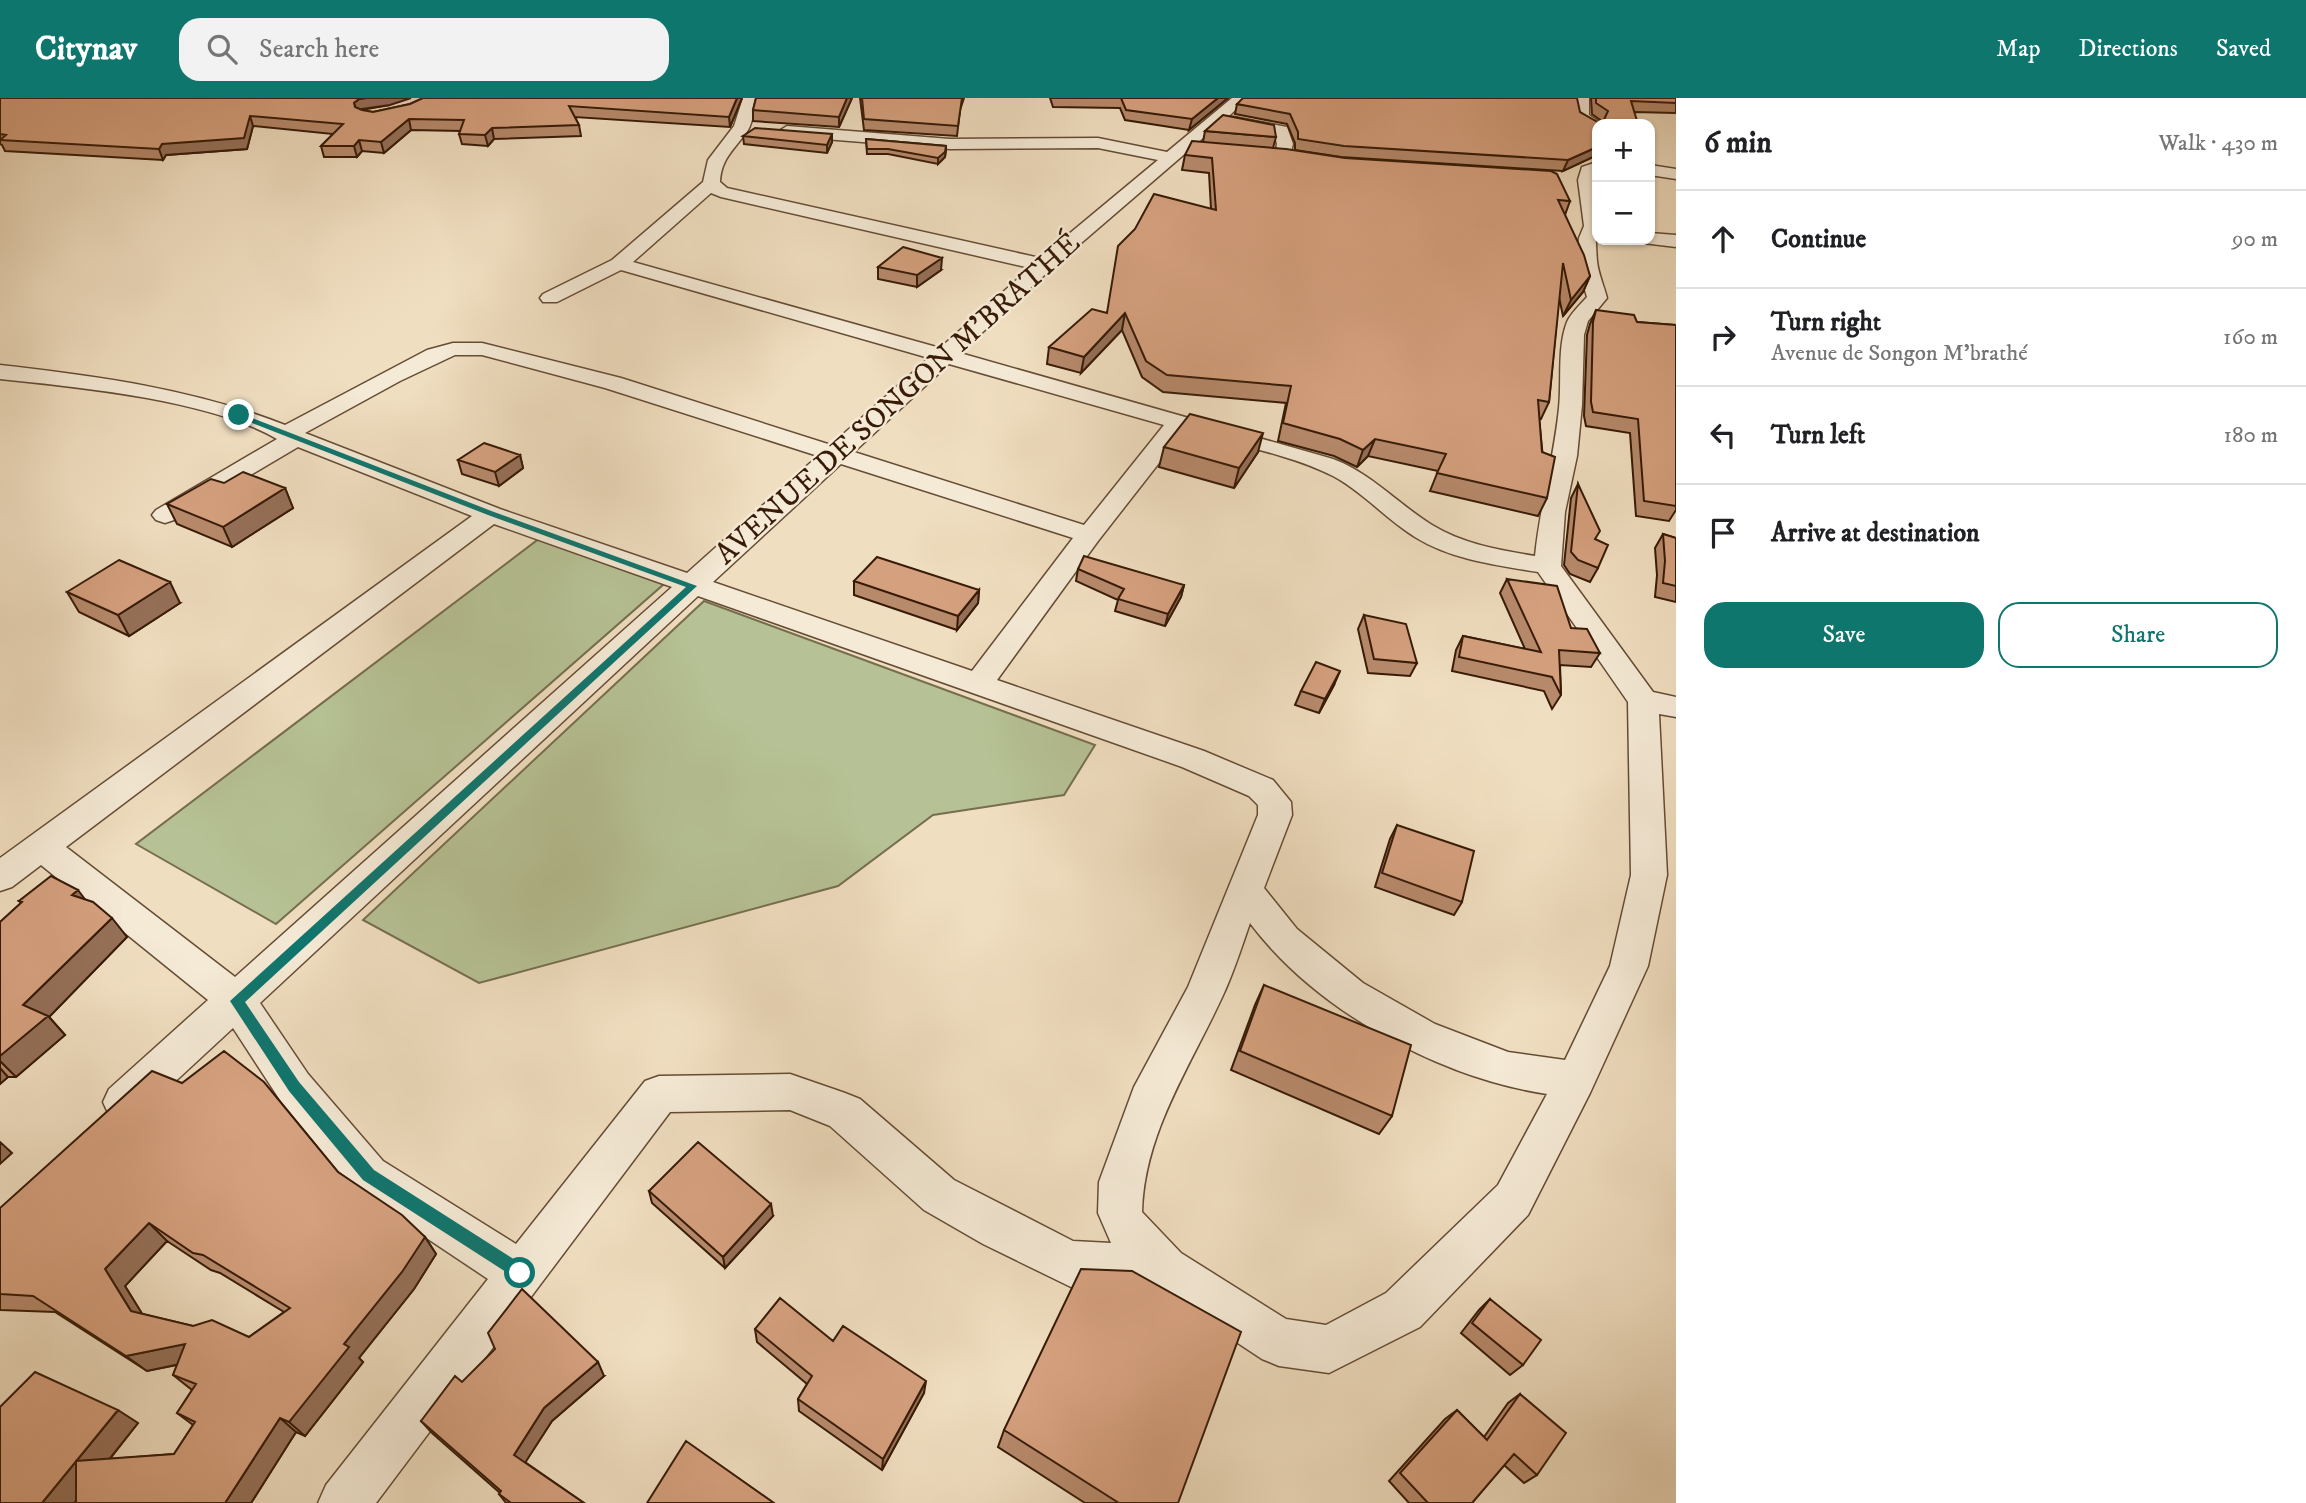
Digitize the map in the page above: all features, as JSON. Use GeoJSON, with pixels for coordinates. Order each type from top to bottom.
{"type":"FeatureCollection","features":[{"type":"Feature","properties":{"kind":"street"},"geometry":{"type":"LineString","coordinates":[[750,98],[744,113],[755,128]]}},
{"type":"Feature","properties":{"kind":"street","name":"AVENUE DE SONGON M'BRATHÉ"},"geometry":{"type":"LineString","coordinates":[[103,1121],[1044,265],[1184,151],[1215,118],[1241,98]]}},
{"type":"Feature","properties":{"kind":"street"},"geometry":{"type":"LineString","coordinates":[[1582,98],[1582,117],[1592,124]]}},
{"type":"Feature","properties":{"kind":"street"},"geometry":{"type":"LineString","coordinates":[[1215,118],[1281,130],[1289,158],[1261,154]]}},
{"type":"Feature","properties":{"kind":"street"},"geometry":{"type":"LineString","coordinates":[[550,298],[618,264],[711,184],[711,173],[727,141],[755,128],[950,144],[1098,143],[1184,151]]}},
{"type":"Feature","properties":{"kind":"street"},"geometry":{"type":"LineString","coordinates":[[1655,165],[1676,164]]}},
{"type":"Feature","properties":{"kind":"street"},"geometry":{"type":"LineString","coordinates":[[1655,166],[1676,174]]}},
{"type":"Feature","properties":{"kind":"street"},"geometry":{"type":"LineString","coordinates":[[1583,175],[1592,214]]}},
{"type":"Feature","properties":{"kind":"street"},"geometry":{"type":"LineString","coordinates":[[711,184],[721,192],[1044,265]]}},
{"type":"Feature","properties":{"kind":"street"},"geometry":{"type":"LineString","coordinates":[[1547,566],[1552,512],[1565,456],[1571,405],[1574,335],[1578,320],[1597,298],[1587,262],[1588,238],[1592,232]]}},
{"type":"Feature","properties":{"kind":"street"},"geometry":{"type":"LineString","coordinates":[[1655,239],[1676,241]]}},
{"type":"Feature","properties":{"kind":"street"},"geometry":{"type":"LineString","coordinates":[[0,372],[200,403],[239,415],[491,514],[1193,759],[1261,788],[1274,802],[1275,815],[1247,892],[1205,992],[1154,1087],[1121,1182],[1120,1213],[1129,1233],[1165,1269],[1279,1342],[1329,1349],[1403,1310],[1513,1200],[1576,1080],[1629,967],[1649,875],[1660,704],[1547,566],[1468,550],[1437,538],[1406,520],[1353,478],[1333,467],[947,354],[618,264]]}},
{"type":"Feature","properties":{"kind":"street"},"geometry":{"type":"LineString","coordinates":[[165,515],[291,436],[409,367],[444,352],[466,347],[603,380],[1089,535]]}},
{"type":"Feature","properties":{"kind":"street"},"geometry":{"type":"LineString","coordinates":[[979,683],[1089,535],[1180,421]]}},
{"type":"Feature","properties":{"kind":"street"},"geometry":{"type":"LineString","coordinates":[[0,877],[338,624],[491,514]]}},
{"type":"Feature","properties":{"kind":"street"},"geometry":{"type":"LineString","coordinates":[[42,847],[237,1001],[294,1087],[368,1175],[520,1273]]}},
{"type":"Feature","properties":{"kind":"street"},"geometry":{"type":"LineString","coordinates":[[1247,892],[1284,940],[1349,994],[1421,1036],[1507,1070],[1576,1080]]}},
{"type":"Feature","properties":{"kind":"street"},"geometry":{"type":"LineString","coordinates":[[344,1503],[659,1094],[790,1092],[845,1112],[939,1195],[999,1229],[1071,1264],[1165,1269]]}},
{"type":"Feature","properties":{"kind":"green space"},"geometry":{"type":"Polygon","coordinates":[[[540,538],[664,584],[276,924],[136,844],[540,538]]]}},
{"type":"Feature","properties":{"kind":"green space"},"geometry":{"type":"Polygon","coordinates":[[[704,601],[1095,745],[1064,795],[933,815],[838,886],[479,983],[363,920],[704,601]]]}},
{"type":"Feature","properties":{"kind":"building"},"geometry":{"type":"Polygon","coordinates":[[[0,98],[366,98],[354,103],[355,107],[373,112],[410,104],[423,98],[737,98],[729,117],[569,106],[579,125],[492,128],[485,135],[459,134],[464,120],[409,119],[381,142],[359,140],[354,146],[321,146],[343,124],[250,116],[244,138],[162,144],[159,149],[0,140],[6,135],[0,134],[0,98]]]}},
{"type":"Feature","properties":{"kind":"building"},"geometry":{"type":"Polygon","coordinates":[[[756,98],[847,98],[839,117],[753,110],[756,98]]]}},
{"type":"Feature","properties":{"kind":"building"},"geometry":{"type":"Polygon","coordinates":[[[862,98],[962,98],[958,126],[864,119],[862,98]]]}},
{"type":"Feature","properties":{"kind":"building"},"geometry":{"type":"Polygon","coordinates":[[[1121,98],[1218,98],[1192,119],[1126,110],[1121,98]]]}},
{"type":"Feature","properties":{"kind":"building"},"geometry":{"type":"Polygon","coordinates":[[[1243,98],[1577,98],[1580,112],[1592,119],[1592,149],[1568,160],[1344,146],[1298,139],[1298,132],[1290,114],[1237,104],[1243,98]]]}},
{"type":"Feature","properties":{"kind":"building"},"geometry":{"type":"Polygon","coordinates":[[[1596,98],[1676,98],[1676,103],[1631,101],[1636,119],[1604,119],[1608,111],[1596,103],[1596,98]]]}},
{"type":"Feature","properties":{"kind":"building"},"geometry":{"type":"Polygon","coordinates":[[[1223,115],[1274,125],[1276,137],[1205,131],[1223,115]]]}},
{"type":"Feature","properties":{"kind":"building"},"geometry":{"type":"Polygon","coordinates":[[[755,128],[832,134],[827,145],[743,136],[755,128]]]}},
{"type":"Feature","properties":{"kind":"building"},"geometry":{"type":"Polygon","coordinates":[[[866,139],[946,146],[945,152],[938,158],[888,149],[867,149],[866,139]]]}},
{"type":"Feature","properties":{"kind":"building"},"geometry":{"type":"Polygon","coordinates":[[[1192,141],[1286,149],[1345,158],[1551,171],[1557,174],[1570,201],[1558,200],[1584,255],[1590,276],[1571,300],[1563,263],[1549,402],[1538,400],[1542,452],[1555,457],[1547,498],[1437,473],[1446,454],[1375,439],[1363,450],[1340,439],[1283,423],[1291,386],[1167,375],[1146,361],[1125,313],[1084,357],[1049,347],[1092,309],[1107,313],[1118,246],[1135,229],[1154,194],[1216,210],[1212,158],[1185,155],[1192,141]]]}},
{"type":"Feature","properties":{"kind":"building"},"geometry":{"type":"Polygon","coordinates":[[[903,247],[942,258],[917,275],[878,267],[903,247]]]}},
{"type":"Feature","properties":{"kind":"building"},"geometry":{"type":"Polygon","coordinates":[[[1596,310],[1634,315],[1637,322],[1676,325],[1676,506],[1644,501],[1638,419],[1593,412],[1593,322],[1596,310]]]}},
{"type":"Feature","properties":{"kind":"building"},"geometry":{"type":"Polygon","coordinates":[[[1190,414],[1263,433],[1239,468],[1164,447],[1190,414]]]}},
{"type":"Feature","properties":{"kind":"building"},"geometry":{"type":"Polygon","coordinates":[[[484,443],[520,455],[495,472],[458,460],[484,443]]]}},
{"type":"Feature","properties":{"kind":"building"},"geometry":{"type":"Polygon","coordinates":[[[243,472],[285,488],[223,527],[167,504],[211,479],[224,483],[243,472]]]}},
{"type":"Feature","properties":{"kind":"building"},"geometry":{"type":"Polygon","coordinates":[[[1578,484],[1600,531],[1595,539],[1608,545],[1598,568],[1578,560],[1571,552],[1578,484]]]}},
{"type":"Feature","properties":{"kind":"building"},"geometry":{"type":"Polygon","coordinates":[[[1663,534],[1676,538],[1676,586],[1663,583],[1663,534]]]}},
{"type":"Feature","properties":{"kind":"building"},"geometry":{"type":"Polygon","coordinates":[[[1084,556],[1184,585],[1168,614],[1118,599],[1124,589],[1078,569],[1084,556]]]}},
{"type":"Feature","properties":{"kind":"building"},"geometry":{"type":"Polygon","coordinates":[[[877,557],[979,590],[958,616],[854,581],[877,557]]]}},
{"type":"Feature","properties":{"kind":"building"},"geometry":{"type":"Polygon","coordinates":[[[119,560],[170,582],[118,615],[67,592],[119,560]]]}},
{"type":"Feature","properties":{"kind":"building"},"geometry":{"type":"Polygon","coordinates":[[[1507,579],[1557,586],[1571,628],[1587,629],[1600,653],[1559,650],[1561,695],[1552,677],[1459,657],[1463,636],[1541,652],[1507,579]]]}},
{"type":"Feature","properties":{"kind":"building"},"geometry":{"type":"Polygon","coordinates":[[[1364,615],[1406,624],[1417,663],[1374,659],[1364,615]]]}},
{"type":"Feature","properties":{"kind":"building"},"geometry":{"type":"Polygon","coordinates":[[[1316,662],[1340,671],[1325,699],[1301,691],[1316,662]]]}},
{"type":"Feature","properties":{"kind":"building"},"geometry":{"type":"Polygon","coordinates":[[[1397,825],[1474,851],[1462,902],[1382,873],[1397,825]]]}},
{"type":"Feature","properties":{"kind":"building"},"geometry":{"type":"Polygon","coordinates":[[[51,876],[78,890],[72,895],[93,902],[112,918],[23,1005],[48,1016],[0,1056],[0,922],[22,902],[19,901],[51,876]]]}},
{"type":"Feature","properties":{"kind":"building"},"geometry":{"type":"Polygon","coordinates":[[[1264,985],[1411,1045],[1392,1116],[1240,1051],[1264,985]]]}},
{"type":"Feature","properties":{"kind":"building"},"geometry":{"type":"Polygon","coordinates":[[[224,1051],[264,1082],[338,1172],[402,1215],[425,1237],[402,1272],[344,1344],[349,1347],[289,1422],[280,1418],[225,1503],[76,1503],[76,1461],[174,1454],[195,1422],[177,1413],[196,1384],[173,1375],[185,1344],[126,1356],[33,1296],[0,1294],[0,1208],[152,1071],[182,1083],[224,1051]],[[149,1223],[105,1269],[131,1311],[193,1326],[212,1320],[249,1337],[290,1308],[203,1255],[193,1253],[149,1223]]]}},
{"type":"Feature","properties":{"kind":"building"},"geometry":{"type":"Polygon","coordinates":[[[698,1142],[771,1204],[723,1257],[649,1191],[698,1142]]]}},
{"type":"Feature","properties":{"kind":"building"},"geometry":{"type":"Polygon","coordinates":[[[1081,1269],[1132,1271],[1241,1332],[1178,1503],[1119,1503],[1004,1430],[1081,1269]]]}},
{"type":"Feature","properties":{"kind":"building"},"geometry":{"type":"Polygon","coordinates":[[[522,1289],[598,1362],[544,1408],[514,1455],[584,1503],[511,1503],[499,1494],[501,1491],[421,1421],[455,1376],[462,1382],[495,1349],[488,1333],[522,1289]]]}},
{"type":"Feature","properties":{"kind":"building"},"geometry":{"type":"Polygon","coordinates":[[[780,1298],[833,1341],[843,1326],[926,1381],[883,1459],[798,1399],[812,1376],[755,1329],[780,1298]]]}},
{"type":"Feature","properties":{"kind":"building"},"geometry":{"type":"Polygon","coordinates":[[[1490,1299],[1541,1340],[1523,1365],[1472,1323],[1490,1299]]]}},
{"type":"Feature","properties":{"kind":"building"},"geometry":{"type":"Polygon","coordinates":[[[35,1372],[118,1410],[42,1503],[0,1503],[0,1407],[35,1372]]]}},
{"type":"Feature","properties":{"kind":"building"},"geometry":{"type":"Polygon","coordinates":[[[1520,1394],[1566,1433],[1537,1475],[1514,1454],[1472,1503],[1428,1503],[1400,1473],[1457,1410],[1487,1440],[1520,1394]]]}},
{"type":"Feature","properties":{"kind":"building"},"geometry":{"type":"Polygon","coordinates":[[[686,1441],[774,1503],[647,1503],[686,1441]]]}},
{"type":"Feature","properties":{"kind":"route"},"geometry":{"type":"LineString","coordinates":[[239,415],[491,514],[692,586],[237,1001],[294,1087],[368,1175],[520,1273]]}}]}
